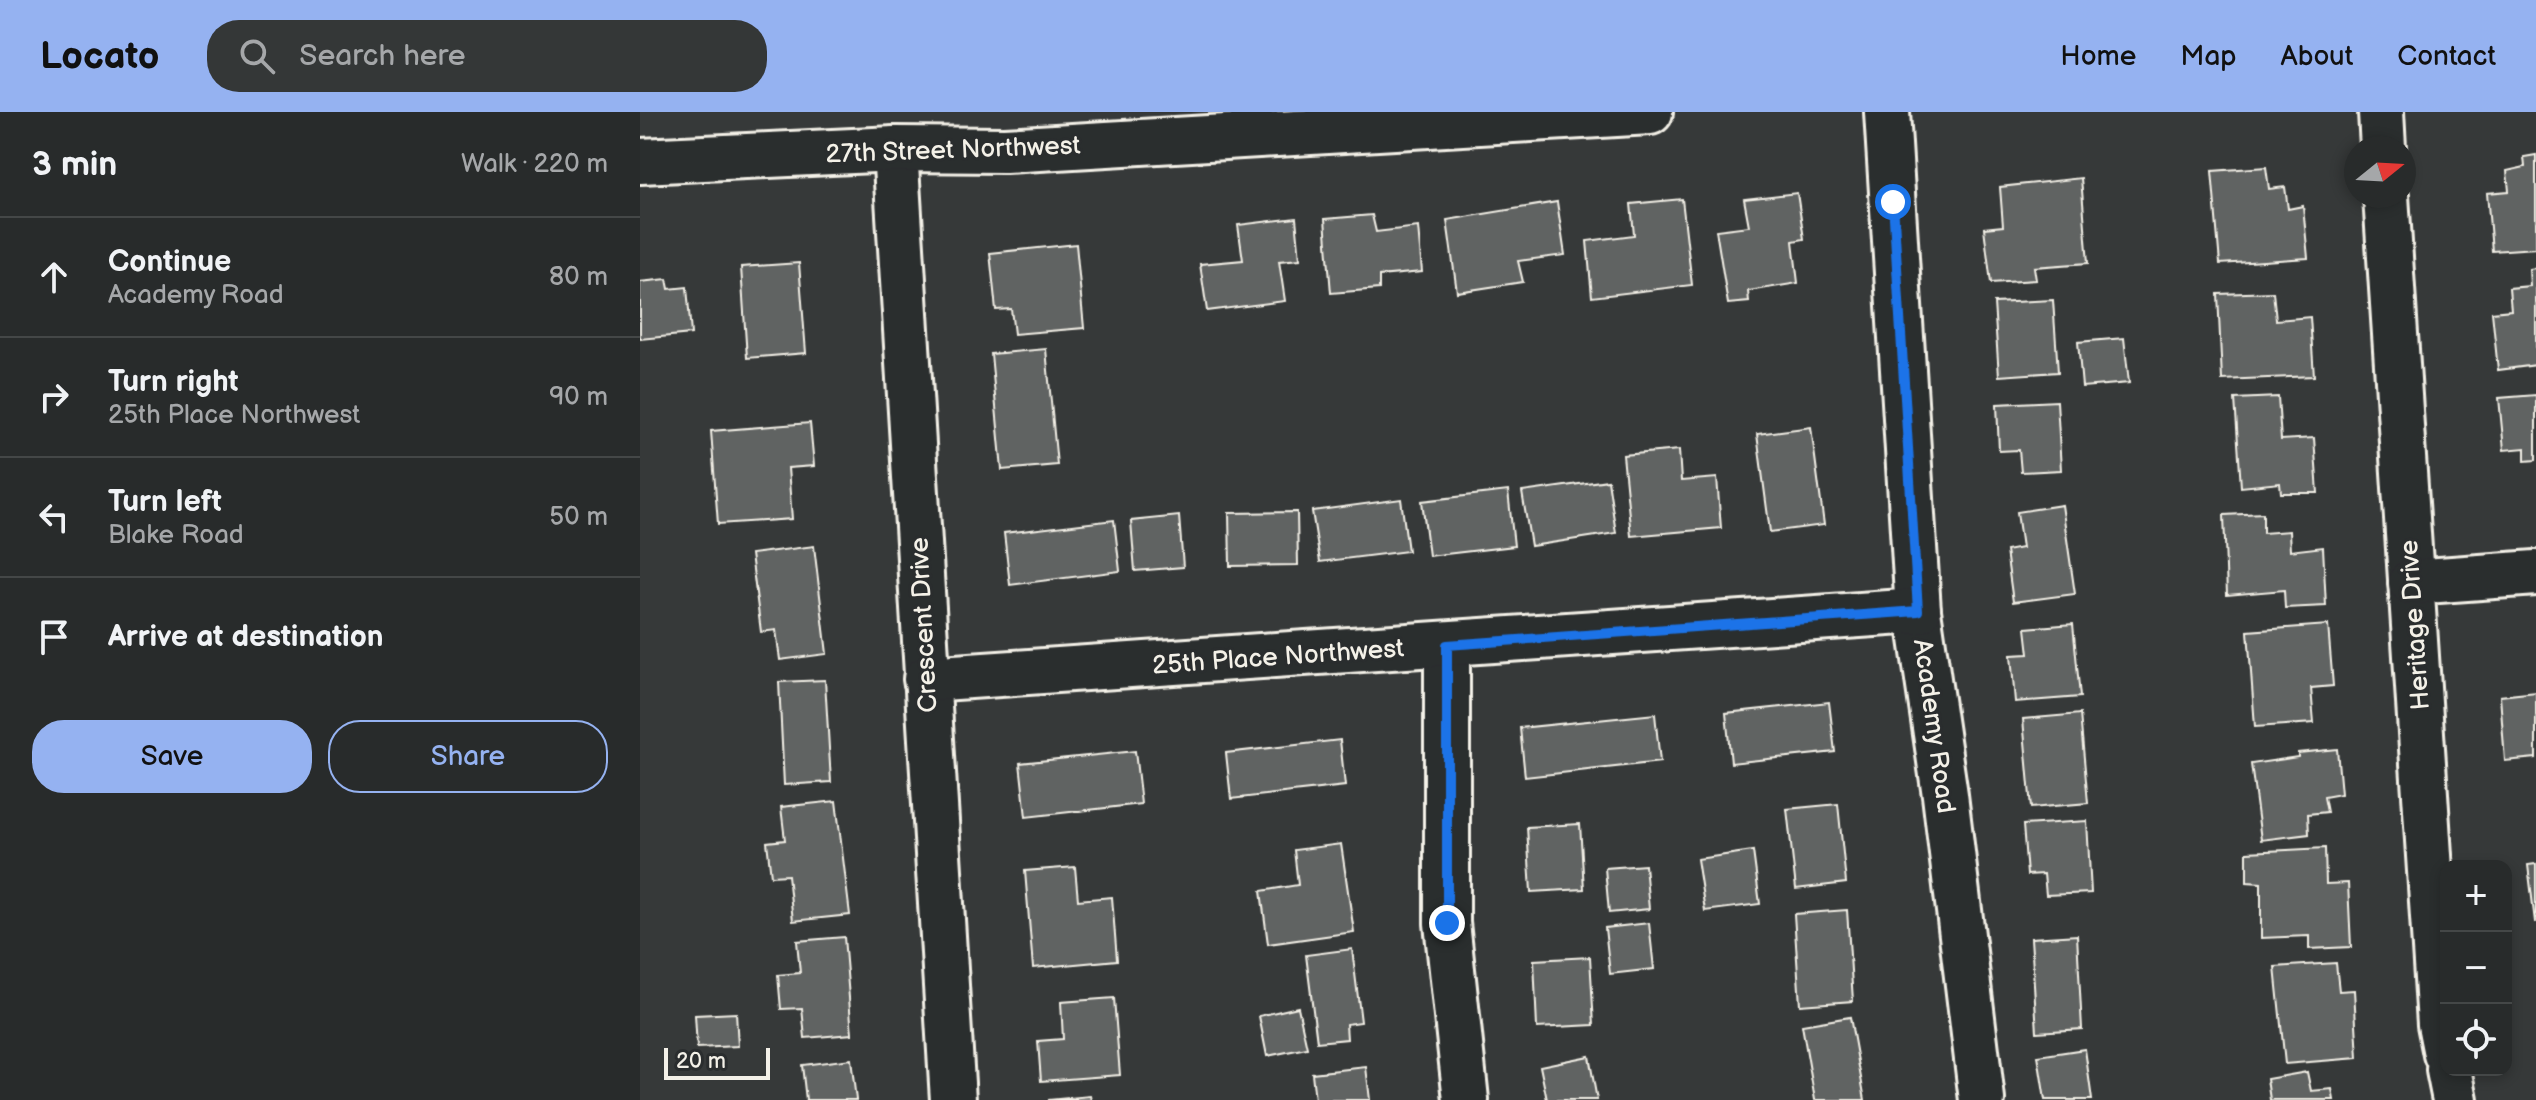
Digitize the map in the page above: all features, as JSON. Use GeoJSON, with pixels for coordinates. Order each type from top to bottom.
{"type":"FeatureCollection","features":[{"type":"Feature","properties":{"kind":"street","name":"27th Street Northwest"},"geometry":{"type":"LineString","coordinates":[[640,161],[895,149],[1005,150],[1142,127],[1650,112]]}},
{"type":"Feature","properties":{"kind":"street","name":"Academy Road"},"geometry":{"type":"LineString","coordinates":[[1887,112],[1918,611],[1945,795],[1982,1100]]}},
{"type":"Feature","properties":{"kind":"street"},"geometry":{"type":"LineString","coordinates":[[2381,112],[2382,136]]}},
{"type":"Feature","properties":{"kind":"street","name":"Crescent Drive"},"geometry":{"type":"LineString","coordinates":[[895,149],[953,1100]]}},
{"type":"Feature","properties":{"kind":"street","name":"Heritage Drive"},"geometry":{"type":"LineString","coordinates":[[2387,208],[2440,1024]]}},
{"type":"Feature","properties":{"kind":"street"},"geometry":{"type":"LineString","coordinates":[[2411,582],[2536,573]]}},
{"type":"Feature","properties":{"kind":"street","name":"25th Place Northwest"},"geometry":{"type":"LineString","coordinates":[[926,679],[1918,611]]}},
{"type":"Feature","properties":{"kind":"street"},"geometry":{"type":"LineString","coordinates":[[1447,645],[1447,923],[1466,1100]]}},
{"type":"Feature","properties":{"kind":"street"},"geometry":{"type":"LineString","coordinates":[[2450,1076],[2455,1100]]}},
{"type":"Feature","properties":{"kind":"building"},"geometry":{"type":"Polygon","coordinates":[[[2536,155],[2536,248],[2492,251],[2487,193],[2509,191],[2507,171],[2525,167],[2524,157],[2536,155]]]}},
{"type":"Feature","properties":{"kind":"building"},"geometry":{"type":"Polygon","coordinates":[[[2266,167],[2269,189],[2285,187],[2288,209],[2303,206],[2308,258],[2220,264],[2212,171],[2266,167]]]}},
{"type":"Feature","properties":{"kind":"building"},"geometry":{"type":"Polygon","coordinates":[[[2081,178],[2088,263],[2034,267],[2036,280],[1991,283],[1984,228],[2003,226],[2000,187],[2081,178]]]}},
{"type":"Feature","properties":{"kind":"building"},"geometry":{"type":"Polygon","coordinates":[[[1797,193],[1804,239],[1793,241],[1798,283],[1748,291],[1749,302],[1728,304],[1716,230],[1749,226],[1744,199],[1797,193]]]}},
{"type":"Feature","properties":{"kind":"building"},"geometry":{"type":"Polygon","coordinates":[[[1682,199],[1692,285],[1592,297],[1587,241],[1634,235],[1631,204],[1682,199]]]}},
{"type":"Feature","properties":{"kind":"building"},"geometry":{"type":"Polygon","coordinates":[[[1557,202],[1565,255],[1518,261],[1523,282],[1457,292],[1447,220],[1557,202]]]}},
{"type":"Feature","properties":{"kind":"building"},"geometry":{"type":"Polygon","coordinates":[[[1372,215],[1376,232],[1418,227],[1422,272],[1379,276],[1379,289],[1331,293],[1325,219],[1372,215]]]}},
{"type":"Feature","properties":{"kind":"building"},"geometry":{"type":"Polygon","coordinates":[[[1296,218],[1300,259],[1279,261],[1285,301],[1207,311],[1200,264],[1243,260],[1238,225],[1296,218]]]}},
{"type":"Feature","properties":{"kind":"building"},"geometry":{"type":"Polygon","coordinates":[[[1076,244],[1084,328],[1014,334],[1011,309],[996,310],[990,253],[1076,244]]]}},
{"type":"Feature","properties":{"kind":"building"},"geometry":{"type":"Polygon","coordinates":[[[799,263],[806,353],[747,358],[741,267],[799,263]]]}},
{"type":"Feature","properties":{"kind":"building"},"geometry":{"type":"Polygon","coordinates":[[[2536,268],[2536,365],[2498,370],[2492,312],[2511,310],[2509,288],[2530,286],[2529,269],[2536,268]]]}},
{"type":"Feature","properties":{"kind":"building"},"geometry":{"type":"Polygon","coordinates":[[[667,279],[669,289],[687,287],[691,334],[640,339],[640,282],[667,279]]]}},
{"type":"Feature","properties":{"kind":"building"},"geometry":{"type":"Polygon","coordinates":[[[2273,292],[2276,320],[2310,317],[2314,376],[2222,380],[2218,294],[2273,292]]]}},
{"type":"Feature","properties":{"kind":"building"},"geometry":{"type":"Polygon","coordinates":[[[2053,300],[2058,372],[1999,376],[1994,303],[2053,300]]]}},
{"type":"Feature","properties":{"kind":"building"},"geometry":{"type":"Polygon","coordinates":[[[2124,338],[2129,383],[2082,387],[2078,342],[2124,338]]]}},
{"type":"Feature","properties":{"kind":"building"},"geometry":{"type":"Polygon","coordinates":[[[1046,349],[1057,465],[1002,470],[991,354],[1046,349]]]}},
{"type":"Feature","properties":{"kind":"building"},"geometry":{"type":"Polygon","coordinates":[[[2536,395],[2536,460],[2525,461],[2525,448],[2504,450],[2499,398],[2536,395]]]}},
{"type":"Feature","properties":{"kind":"building"},"geometry":{"type":"Polygon","coordinates":[[[2278,397],[2281,440],[2314,438],[2318,493],[2281,493],[2280,483],[2241,487],[2235,399],[2278,397]]]}},
{"type":"Feature","properties":{"kind":"building"},"geometry":{"type":"Polygon","coordinates":[[[2057,401],[2061,470],[2021,472],[2019,450],[1999,451],[1997,404],[2057,401]]]}},
{"type":"Feature","properties":{"kind":"building"},"geometry":{"type":"Polygon","coordinates":[[[810,423],[814,466],[788,468],[792,519],[718,524],[711,431],[810,423]]]}},
{"type":"Feature","properties":{"kind":"building"},"geometry":{"type":"Polygon","coordinates":[[[1811,427],[1824,525],[1770,532],[1757,434],[1811,427]]]}},
{"type":"Feature","properties":{"kind":"building"},"geometry":{"type":"Polygon","coordinates":[[[1679,450],[1681,481],[1717,478],[1721,528],[1631,536],[1623,455],[1679,450]]]}},
{"type":"Feature","properties":{"kind":"building"},"geometry":{"type":"Polygon","coordinates":[[[1608,480],[1616,533],[1531,546],[1522,492],[1608,480]]]}},
{"type":"Feature","properties":{"kind":"building"},"geometry":{"type":"Polygon","coordinates":[[[1508,491],[1514,546],[1429,556],[1422,501],[1508,491]]]}},
{"type":"Feature","properties":{"kind":"building"},"geometry":{"type":"Polygon","coordinates":[[[1401,499],[1408,551],[1320,562],[1312,511],[1401,499]]]}},
{"type":"Feature","properties":{"kind":"building"},"geometry":{"type":"Polygon","coordinates":[[[2062,505],[2075,594],[2013,602],[2006,551],[2022,548],[2017,512],[2062,505]]]}},
{"type":"Feature","properties":{"kind":"building"},"geometry":{"type":"Polygon","coordinates":[[[1297,512],[1298,565],[1230,566],[1229,513],[1297,512]]]}},
{"type":"Feature","properties":{"kind":"building"},"geometry":{"type":"Polygon","coordinates":[[[2263,513],[2263,533],[2289,531],[2290,551],[2323,547],[2326,606],[2285,608],[2284,590],[2227,595],[2224,515],[2263,513]]]}},
{"type":"Feature","properties":{"kind":"building"},"geometry":{"type":"Polygon","coordinates":[[[1179,516],[1183,567],[1135,571],[1131,521],[1179,516]]]}},
{"type":"Feature","properties":{"kind":"building"},"geometry":{"type":"Polygon","coordinates":[[[1114,520],[1120,571],[1010,585],[1004,533],[1114,520]]]}},
{"type":"Feature","properties":{"kind":"building"},"geometry":{"type":"Polygon","coordinates":[[[814,546],[827,654],[780,660],[776,630],[761,632],[751,554],[814,546]]]}},
{"type":"Feature","properties":{"kind":"building"},"geometry":{"type":"Polygon","coordinates":[[[2073,624],[2080,697],[2015,702],[2011,655],[2029,654],[2026,628],[2073,624]]]}},
{"type":"Feature","properties":{"kind":"building"},"geometry":{"type":"Polygon","coordinates":[[[2328,625],[2333,686],[2311,688],[2314,723],[2255,727],[2248,631],[2328,625]]]}},
{"type":"Feature","properties":{"kind":"building"},"geometry":{"type":"Polygon","coordinates":[[[825,680],[831,782],[784,785],[779,682],[825,680]]]}},
{"type":"Feature","properties":{"kind":"building"},"geometry":{"type":"Polygon","coordinates":[[[2536,692],[2536,758],[2505,761],[2500,696],[2536,692]]]}},
{"type":"Feature","properties":{"kind":"building"},"geometry":{"type":"Polygon","coordinates":[[[1829,702],[1835,752],[1731,763],[1726,713],[1829,702]]]}},
{"type":"Feature","properties":{"kind":"building"},"geometry":{"type":"Polygon","coordinates":[[[1655,714],[1660,762],[1525,777],[1520,728],[1655,714]]]}},
{"type":"Feature","properties":{"kind":"building"},"geometry":{"type":"Polygon","coordinates":[[[2080,714],[2088,803],[2031,808],[2023,719],[2080,714]]]}},
{"type":"Feature","properties":{"kind":"building"},"geometry":{"type":"Polygon","coordinates":[[[1340,740],[1345,786],[1231,799],[1226,753],[1340,740]]]}},
{"type":"Feature","properties":{"kind":"building"},"geometry":{"type":"Polygon","coordinates":[[[2337,749],[2341,794],[2324,797],[2327,812],[2308,814],[2309,834],[2261,840],[2251,764],[2298,757],[2298,753],[2337,749]]]}},
{"type":"Feature","properties":{"kind":"building"},"geometry":{"type":"Polygon","coordinates":[[[1135,751],[1141,804],[1026,817],[1020,763],[1135,751]]]}},
{"type":"Feature","properties":{"kind":"building"},"geometry":{"type":"Polygon","coordinates":[[[836,801],[850,915],[793,921],[788,875],[771,876],[767,842],[785,840],[781,807],[836,801]]]}},
{"type":"Feature","properties":{"kind":"building"},"geometry":{"type":"Polygon","coordinates":[[[1838,804],[1846,883],[1796,889],[1787,809],[1838,804]]]}},
{"type":"Feature","properties":{"kind":"building"},"geometry":{"type":"Polygon","coordinates":[[[2087,821],[2091,893],[2046,895],[2044,874],[2027,875],[2023,825],[2087,821]]]}},
{"type":"Feature","properties":{"kind":"building"},"geometry":{"type":"Polygon","coordinates":[[[1580,824],[1584,889],[1531,892],[1527,827],[1580,824]]]}},
{"type":"Feature","properties":{"kind":"building"},"geometry":{"type":"Polygon","coordinates":[[[1341,844],[1354,932],[1268,944],[1261,891],[1298,885],[1294,850],[1341,844]]]}},
{"type":"Feature","properties":{"kind":"building"},"geometry":{"type":"Polygon","coordinates":[[[2325,848],[2326,884],[2348,883],[2351,947],[2309,949],[2309,936],[2261,938],[2261,883],[2247,882],[2247,852],[2325,848]]]}},
{"type":"Feature","properties":{"kind":"building"},"geometry":{"type":"Polygon","coordinates":[[[1753,851],[1760,904],[1705,911],[1697,859],[1753,851]]]}},
{"type":"Feature","properties":{"kind":"building"},"geometry":{"type":"Polygon","coordinates":[[[2536,864],[2536,922],[2535,922],[2528,865],[2536,864]]]}},
{"type":"Feature","properties":{"kind":"building"},"geometry":{"type":"Polygon","coordinates":[[[1645,865],[1649,909],[1609,913],[1605,868],[1645,865]]]}},
{"type":"Feature","properties":{"kind":"building"},"geometry":{"type":"Polygon","coordinates":[[[1075,867],[1078,900],[1112,897],[1117,960],[1033,968],[1025,871],[1075,867]]]}},
{"type":"Feature","properties":{"kind":"building"},"geometry":{"type":"Polygon","coordinates":[[[1847,910],[1853,1001],[1800,1005],[1794,914],[1847,910]]]}},
{"type":"Feature","properties":{"kind":"building"},"geometry":{"type":"Polygon","coordinates":[[[1649,923],[1654,969],[1610,974],[1605,928],[1649,923]]]}},
{"type":"Feature","properties":{"kind":"building"},"geometry":{"type":"Polygon","coordinates":[[[2077,935],[2082,1029],[2037,1032],[2031,938],[2077,935]]]}},
{"type":"Feature","properties":{"kind":"building"},"geometry":{"type":"Polygon","coordinates":[[[844,937],[852,1034],[805,1038],[802,1008],[781,1009],[778,975],[800,973],[797,941],[844,937]]]}},
{"type":"Feature","properties":{"kind":"building"},"geometry":{"type":"Polygon","coordinates":[[[1352,949],[1361,1022],[1346,1024],[1347,1039],[1317,1042],[1306,955],[1352,949]]]}},
{"type":"Feature","properties":{"kind":"building"},"geometry":{"type":"Polygon","coordinates":[[[1590,957],[1594,1025],[1537,1028],[1534,960],[1590,957]]]}},
{"type":"Feature","properties":{"kind":"building"},"geometry":{"type":"Polygon","coordinates":[[[2336,963],[2339,991],[2354,990],[2358,1058],[2285,1064],[2275,967],[2336,963]]]}},
{"type":"Feature","properties":{"kind":"building"},"geometry":{"type":"Polygon","coordinates":[[[1114,998],[1120,1075],[1041,1081],[1038,1041],[1063,1039],[1061,1002],[1114,998]]]}},
{"type":"Feature","properties":{"kind":"building"},"geometry":{"type":"Polygon","coordinates":[[[1298,1007],[1307,1048],[1267,1056],[1259,1016],[1298,1007]]]}},
{"type":"Feature","properties":{"kind":"building"},"geometry":{"type":"Polygon","coordinates":[[[736,1013],[738,1046],[697,1048],[695,1015],[736,1013]]]}},
{"type":"Feature","properties":{"kind":"building"},"geometry":{"type":"Polygon","coordinates":[[[1850,1017],[1865,1100],[1815,1100],[1802,1025],[1850,1017]]]}},
{"type":"Feature","properties":{"kind":"building"},"geometry":{"type":"Polygon","coordinates":[[[2085,1049],[2092,1100],[2045,1100],[2038,1056],[2085,1049]]]}},
{"type":"Feature","properties":{"kind":"building"},"geometry":{"type":"Polygon","coordinates":[[[1589,1056],[1597,1100],[1547,1100],[1540,1066],[1589,1056]]]}},
{"type":"Feature","properties":{"kind":"building"},"geometry":{"type":"Polygon","coordinates":[[[851,1059],[856,1100],[806,1100],[802,1065],[851,1059]]]}},
{"type":"Feature","properties":{"kind":"building"},"geometry":{"type":"Polygon","coordinates":[[[1366,1067],[1370,1100],[1315,1100],[1312,1073],[1366,1067]]]}},
{"type":"Feature","properties":{"kind":"building"},"geometry":{"type":"Polygon","coordinates":[[[2307,1072],[2311,1091],[2332,1089],[2334,1100],[2270,1100],[2267,1079],[2307,1072]]]}},
{"type":"Feature","properties":{"kind":"building"},"geometry":{"type":"Polygon","coordinates":[[[1090,1096],[1091,1100],[1048,1100],[1090,1096]]]}},
{"type":"Feature","properties":{"kind":"route"},"geometry":{"type":"LineString","coordinates":[[1447,923],[1447,645],[1918,611],[1893,202]]}}]}
